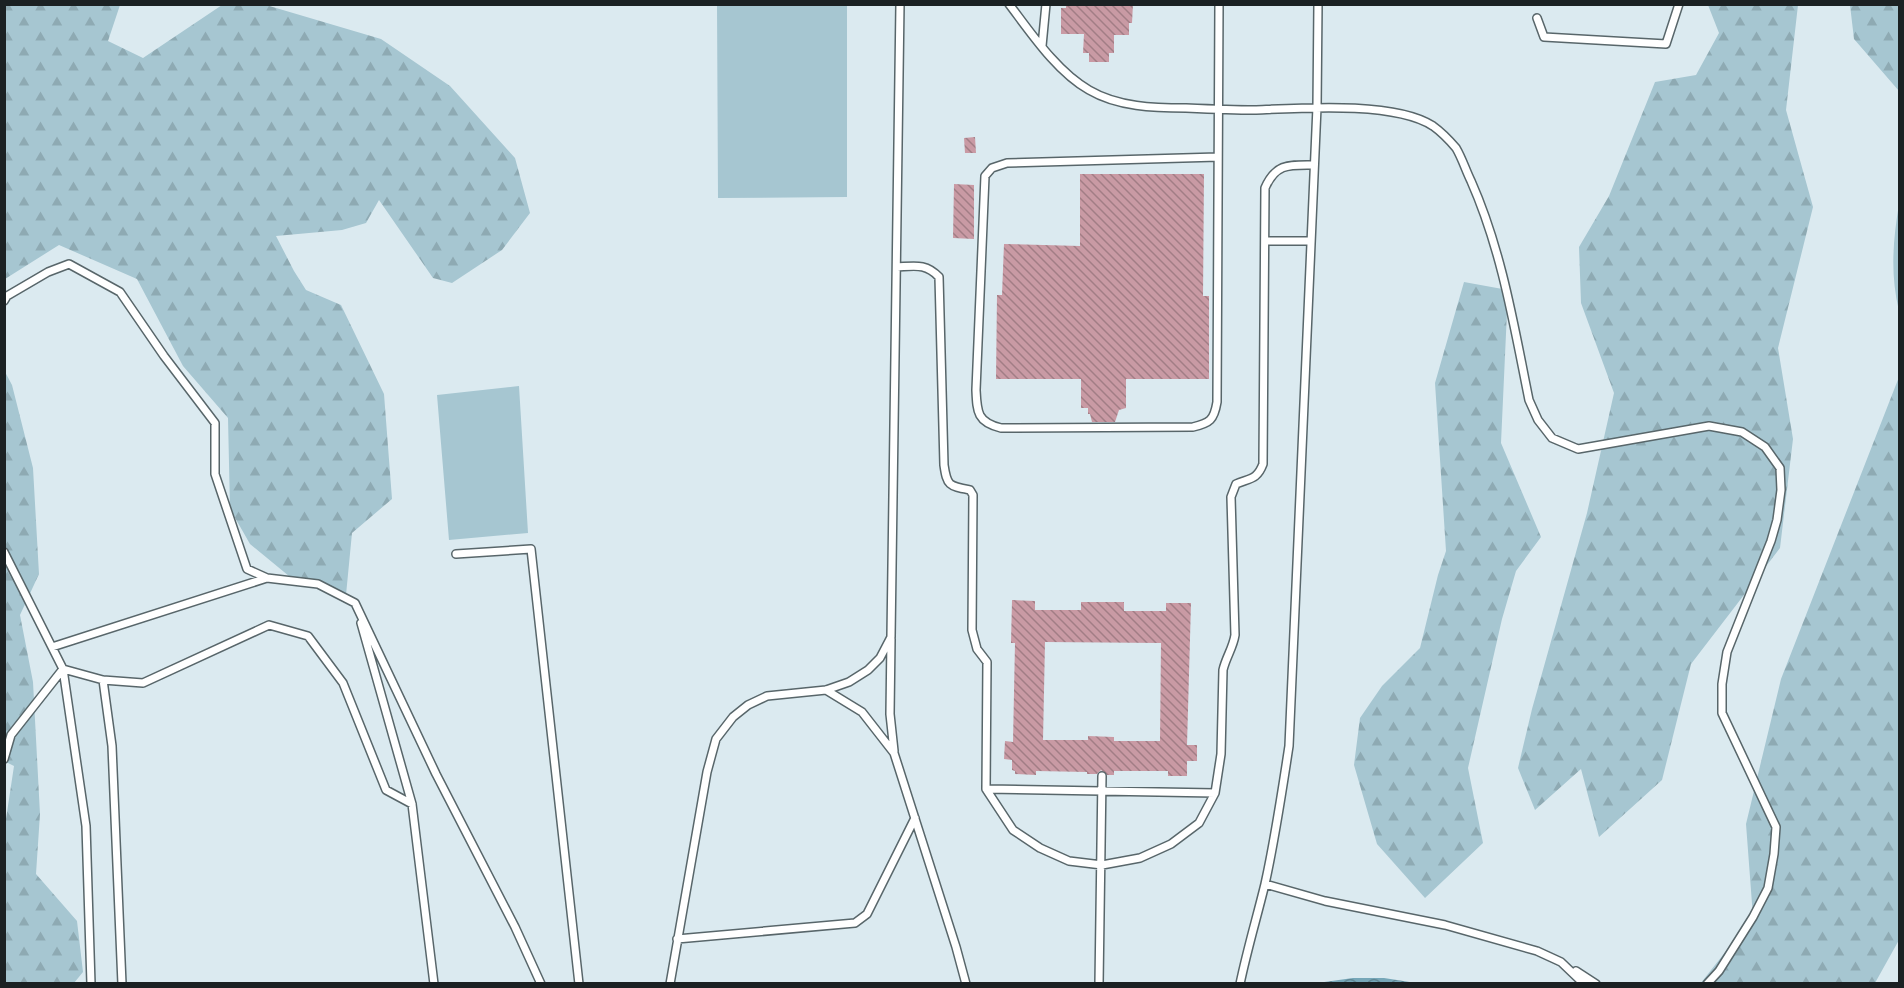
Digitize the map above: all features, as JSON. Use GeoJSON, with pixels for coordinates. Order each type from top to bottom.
{"type":"FeatureCollection","features":[{"type":"Feature","properties":{"kind":"lane"},"geometry":{"type":"LineString","coordinates":[[900,4],[890,714],[894,753],[966,984]]}},
{"type":"Feature","properties":{"kind":"lane"},"geometry":{"type":"LineString","coordinates":[[1009,4],[1042,46],[1069,75],[1089,90],[1112,101],[1156,108],[1252,110],[1317,107],[1381,111],[1409,116],[1433,126],[1456,149],[1478,197],[1501,266],[1529,400],[1538,420],[1552,438],[1578,449],[1709,426],[1742,432],[1766,447],[1780,468],[1781,490],[1777,520],[1771,541],[1727,652],[1722,684],[1722,712],[1776,827],[1774,854],[1768,888],[1754,917],[1719,971],[1707,984]]}},
{"type":"Feature","properties":{"kind":"lane"},"geometry":{"type":"LineString","coordinates":[[1042,46],[1046,4]]}},
{"type":"Feature","properties":{"kind":"lane"},"geometry":{"type":"LineString","coordinates":[[1218,157],[1006,164],[992,168],[985,176],[982,197],[976,390],[977,410],[982,420],[1001,428],[1193,427],[1208,423],[1215,413],[1217,402],[1219,4]]}},
{"type":"Feature","properties":{"kind":"lane"},"geometry":{"type":"LineString","coordinates":[[1240,984],[1250,936],[1265,884],[1289,746],[1317,107],[1318,4]]}},
{"type":"Feature","properties":{"kind":"lane"},"geometry":{"type":"LineString","coordinates":[[1537,18],[1544,37],[1666,44],[1679,4]]}},
{"type":"Feature","properties":{"kind":"lane"},"geometry":{"type":"LineString","coordinates":[[897,267],[931,268],[939,277],[946,481],[953,487],[970,490],[973,495],[972,630],[976,650],[987,662],[986,789],[1013,830],[1040,848],[1069,861],[1102,865],[1140,858],[1171,844],[1199,823],[1215,793],[1221,754],[1223,670],[1225,658],[1233,649],[1236,635],[1231,497],[1236,483],[1254,478],[1259,474],[1263,464],[1265,188],[1271,175],[1283,167],[1314,165]]}},
{"type":"Feature","properties":{"kind":"lane"},"geometry":{"type":"LineString","coordinates":[[1265,241],[1311,241]]}},
{"type":"Feature","properties":{"kind":"lane"},"geometry":{"type":"LineString","coordinates":[[4,301],[7,296],[48,272],[69,264],[120,292],[164,356],[215,423],[215,474],[247,569],[267,578],[318,584],[355,603],[436,774],[515,927],[541,984]]}},
{"type":"Feature","properties":{"kind":"lane"},"geometry":{"type":"LineString","coordinates":[[456,554],[531,549],[579,984]]}},
{"type":"Feature","properties":{"kind":"lane"},"geometry":{"type":"LineString","coordinates":[[4,552],[63,669],[86,826],[91,984]]}},
{"type":"Feature","properties":{"kind":"lane"},"geometry":{"type":"LineString","coordinates":[[52,648],[267,578]]}},
{"type":"Feature","properties":{"kind":"lane"},"geometry":{"type":"LineString","coordinates":[[355,603],[412,804],[434,984]]}},
{"type":"Feature","properties":{"kind":"lane"},"geometry":{"type":"LineString","coordinates":[[63,669],[104,680],[143,683],[269,625],[308,636],[343,683],[386,790],[412,804]]}},
{"type":"Feature","properties":{"kind":"lane"},"geometry":{"type":"LineString","coordinates":[[670,984],[707,772],[716,739],[733,717],[748,705],[767,696],[826,690],[849,682],[868,670],[880,658],[891,636]]}},
{"type":"Feature","properties":{"kind":"lane"},"geometry":{"type":"LineString","coordinates":[[4,759],[11,735],[63,669]]}},
{"type":"Feature","properties":{"kind":"lane"},"geometry":{"type":"LineString","coordinates":[[104,680],[112,747],[122,984]]}},
{"type":"Feature","properties":{"kind":"lane"},"geometry":{"type":"LineString","coordinates":[[826,690],[862,712],[894,753]]}},
{"type":"Feature","properties":{"kind":"lane"},"geometry":{"type":"LineString","coordinates":[[1099,984],[1102,776]]}},
{"type":"Feature","properties":{"kind":"lane"},"geometry":{"type":"LineString","coordinates":[[986,789],[1215,793]]}},
{"type":"Feature","properties":{"kind":"lane"},"geometry":{"type":"LineString","coordinates":[[677,939],[855,923],[867,914],[915,818]]}},
{"type":"Feature","properties":{"kind":"lane"},"geometry":{"type":"LineString","coordinates":[[1265,884],[1325,901],[1445,925],[1537,951],[1561,962],[1596,984]]}},
{"type":"Feature","properties":{"kind":"lane"},"geometry":{"type":"LineString","coordinates":[[1561,962],[1584,984]]}},
{"type":"Feature","properties":{"kind":"green space"},"geometry":{"type":"Polygon","coordinates":[[[5,5],[120,5],[108,41],[143,58],[222,5],[266,5],[381,39],[450,86],[515,158],[530,213],[502,250],[452,283],[433,278],[379,200],[366,223],[342,230],[276,236],[306,290],[341,305],[384,394],[392,499],[352,533],[346,595],[295,581],[250,544],[230,509],[228,418],[183,366],[137,279],[59,245],[5,279],[5,5]]]}},
{"type":"Feature","properties":{"kind":"green space"},"geometry":{"type":"Polygon","coordinates":[[[717,5],[847,5],[847,197],[718,198],[717,5]]]}},
{"type":"Feature","properties":{"kind":"green space"},"geometry":{"type":"Polygon","coordinates":[[[1708,5],[1798,5],[1786,110],[1813,207],[1778,348],[1793,439],[1780,548],[1691,664],[1662,780],[1599,837],[1581,769],[1535,810],[1518,768],[1532,709],[1587,513],[1614,393],[1581,303],[1579,247],[1609,196],[1655,82],[1696,75],[1719,33],[1708,5]]]}},
{"type":"Feature","properties":{"kind":"green space"},"geometry":{"type":"Polygon","coordinates":[[[1850,5],[1899,5],[1899,91],[1854,39],[1850,5]]]}},
{"type":"Feature","properties":{"kind":"green space"},"geometry":{"type":"Polygon","coordinates":[[[1899,204],[1899,311],[1894,284],[1893,257],[1899,204]]]}},
{"type":"Feature","properties":{"kind":"green space"},"geometry":{"type":"Polygon","coordinates":[[[1464,282],[1508,290],[1501,443],[1541,537],[1516,571],[1502,619],[1468,768],[1483,843],[1425,898],[1377,844],[1354,765],[1360,718],[1382,686],[1420,648],[1446,551],[1435,383],[1464,282]]]}},
{"type":"Feature","properties":{"kind":"green space"},"geometry":{"type":"Polygon","coordinates":[[[4,370],[12,385],[33,468],[39,574],[20,615],[33,682],[40,814],[36,874],[77,921],[83,972],[74,983],[5,983],[4,832],[14,766],[4,761],[4,370]]]}},
{"type":"Feature","properties":{"kind":"green space"},"geometry":{"type":"Polygon","coordinates":[[[1899,377],[1899,940],[1875,983],[1700,984],[1753,917],[1746,824],[1781,679],[1899,377]]]}},
{"type":"Feature","properties":{"kind":"green space"},"geometry":{"type":"Polygon","coordinates":[[[519,386],[528,533],[449,540],[437,395],[519,386]]]}},
{"type":"Feature","properties":{"kind":"water"},"geometry":{"type":"Polygon","coordinates":[[[1353,978],[1384,978],[1416,983],[1317,983],[1353,978]]]}},
{"type":"Feature","properties":{"kind":"building"},"geometry":{"type":"Polygon","coordinates":[[[1066,4],[1133,4],[1129,35],[1114,35],[1114,53],[1109,53],[1109,62],[1089,62],[1089,53],[1083,53],[1084,34],[1061,34],[1061,8],[1066,8],[1066,4]]]}},
{"type":"Feature","properties":{"kind":"building"},"geometry":{"type":"Polygon","coordinates":[[[975,137],[976,153],[965,153],[964,138],[975,137]]]}},
{"type":"Feature","properties":{"kind":"building"},"geometry":{"type":"Polygon","coordinates":[[[1080,174],[1204,174],[1203,296],[1209,296],[1209,379],[1126,379],[1126,408],[1119,410],[1115,422],[1092,422],[1088,408],[1081,408],[1081,379],[996,379],[997,295],[1002,295],[1004,244],[1080,246],[1080,174]]]}},
{"type":"Feature","properties":{"kind":"building"},"geometry":{"type":"Polygon","coordinates":[[[954,184],[974,185],[974,239],[953,238],[954,184]]]}},
{"type":"Feature","properties":{"kind":"building"},"geometry":{"type":"Polygon","coordinates":[[[1012,600],[1035,601],[1035,610],[1081,610],[1081,602],[1124,602],[1124,611],[1166,611],[1166,603],[1191,603],[1187,745],[1197,745],[1197,761],[1187,761],[1187,776],[1168,776],[1168,771],[1114,771],[1114,775],[1107,775],[1101,770],[1097,774],[1036,771],[1036,775],[1015,774],[1012,770],[1012,760],[1004,759],[1005,741],[1013,742],[1015,643],[1011,643],[1012,600]],[[1045,642],[1043,740],[1088,740],[1088,736],[1114,737],[1114,741],[1160,741],[1161,643],[1045,642]]]}}]}
